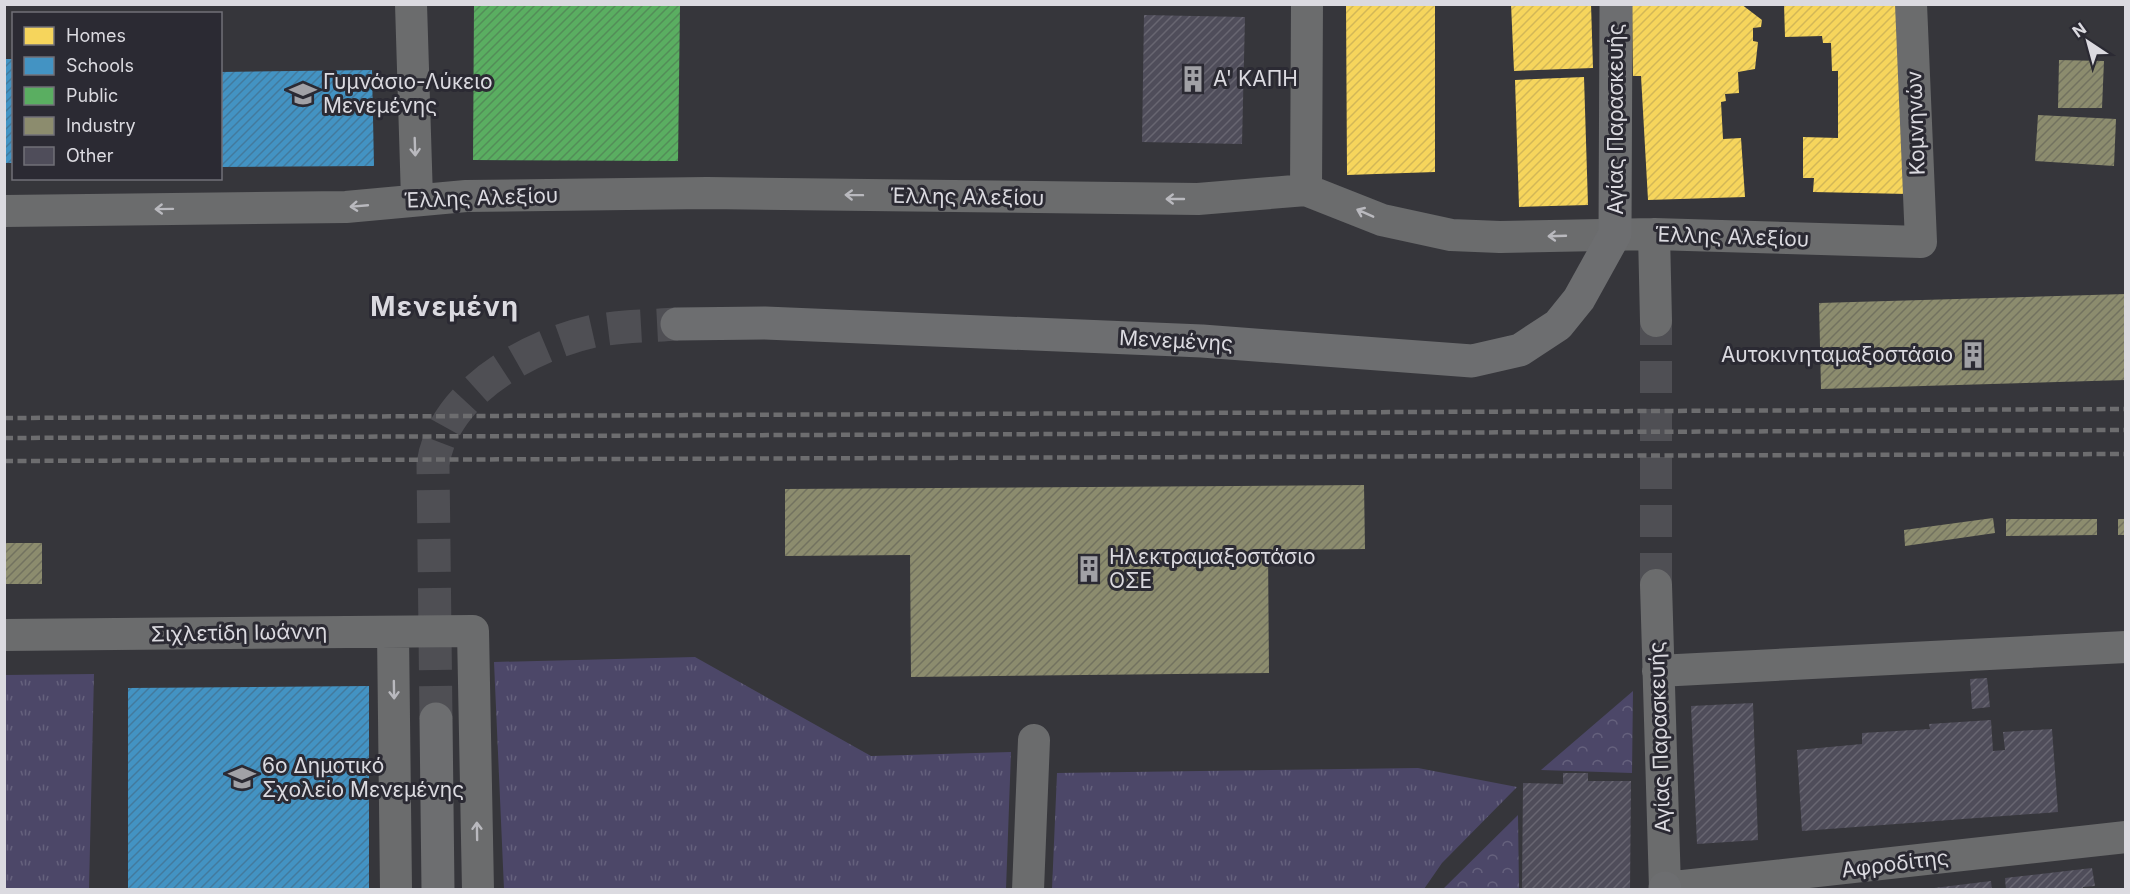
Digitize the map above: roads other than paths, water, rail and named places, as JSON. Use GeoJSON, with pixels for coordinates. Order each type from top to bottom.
{"type":"FeatureCollection","features":[{"type":"Feature","properties":{"kind":"street"},"geometry":{"type":"LineString","coordinates":[[411,4],[417,200]]}},
{"type":"Feature","properties":{"kind":"street"},"geometry":{"type":"LineString","coordinates":[[1306,190],[1307,4]]}},
{"type":"Feature","properties":{"kind":"street","name":"Αγίας Παρασκευής"},"geometry":{"type":"LineString","coordinates":[[1615,234],[1616,4]]}},
{"type":"Feature","properties":{"kind":"street","name":"Κομνηνών"},"geometry":{"type":"LineString","coordinates":[[1911,4],[1921,243]]}},
{"type":"Feature","properties":{"kind":"street","name":"Έλλης Αλεξίου"},"geometry":{"type":"LineString","coordinates":[[4,211],[345,207],[466,196],[707,193],[1198,199],[1306,190],[1333,198],[1382,220],[1428,232],[1500,237],[1654,234],[1921,243]]}},
{"type":"Feature","properties":{"kind":"street","name":"Μενεμένης"},"geometry":{"type":"LineString","coordinates":[[677,324],[765,323],[1202,341],[1472,361],[1520,350],[1558,325],[1580,299],[1615,234]]}},
{"type":"Feature","properties":{"kind":"street"},"geometry":{"type":"LineString","coordinates":[[1654,234],[1656,321]]}},
{"type":"Feature","properties":{"kind":"street","name":"Αγίας Παρασκευής"},"geometry":{"type":"LineString","coordinates":[[1656,585],[1665,889]]}},
{"type":"Feature","properties":{"kind":"street","name":"Σιχλετίδη Ιωάννη"},"geometry":{"type":"LineString","coordinates":[[4,635],[473,631],[478,890]]}},
{"type":"Feature","properties":{"kind":"street"},"geometry":{"type":"LineString","coordinates":[[393,632],[396,890]]}},
{"type":"Feature","properties":{"kind":"street"},"geometry":{"type":"LineString","coordinates":[[1658,671],[2126,647]]}},
{"type":"Feature","properties":{"kind":"street"},"geometry":{"type":"LineString","coordinates":[[436,719],[438,890]]}},
{"type":"Feature","properties":{"kind":"street"},"geometry":{"type":"LineString","coordinates":[[1028,890],[1034,740]]}},
{"type":"Feature","properties":{"kind":"street","name":"Αφροδίτης"},"geometry":{"type":"LineString","coordinates":[[1665,889],[2126,837]]}},
{"type":"Feature","properties":{"kind":"tunnel"},"geometry":{"type":"LineString","coordinates":[[1656,321],[1656,585]]}},
{"type":"Feature","properties":{"kind":"tunnel"},"geometry":{"type":"LineString","coordinates":[[436,719],[433,464],[440,438],[453,415],[471,394],[493,376],[543,348],[594,331],[677,324]]}},
{"type":"Feature","properties":{"kind":"railway"},"geometry":{"type":"LineString","coordinates":[[4,418],[2126,409]]}},
{"type":"Feature","properties":{"kind":"railway"},"geometry":{"type":"LineString","coordinates":[[4,438],[2126,430]]}},
{"type":"Feature","properties":{"kind":"railway"},"geometry":{"type":"LineString","coordinates":[[4,461],[2126,454]]}},
{"type":"Feature","properties":{"kind":"place","name":"Α' ΚΑΠΗ"},"geometry":{"type":"Point","coordinates":[1193,79]}},
{"type":"Feature","properties":{"kind":"place","name":"Γυμνάσιο-Λύκειο Μενεμένης"},"geometry":{"type":"Point","coordinates":[303,94]}},
{"type":"Feature","properties":{"kind":"place","name":"Αυτοκινηταμαξοστάσιο"},"geometry":{"type":"Point","coordinates":[1973,355]}},
{"type":"Feature","properties":{"kind":"place","name":"Ηλεκτραμαξοστάσιο ΟΣΕ"},"geometry":{"type":"Point","coordinates":[1089,569]}},
{"type":"Feature","properties":{"kind":"place","name":"6ο Δημοτικό Σχολείο Μενεμένης"},"geometry":{"type":"Point","coordinates":[242,778]}},
{"type":"Feature","properties":{"kind":"district","name":"Μενεμένη"},"geometry":{"type":"Point","coordinates":[445,307]}}]}
